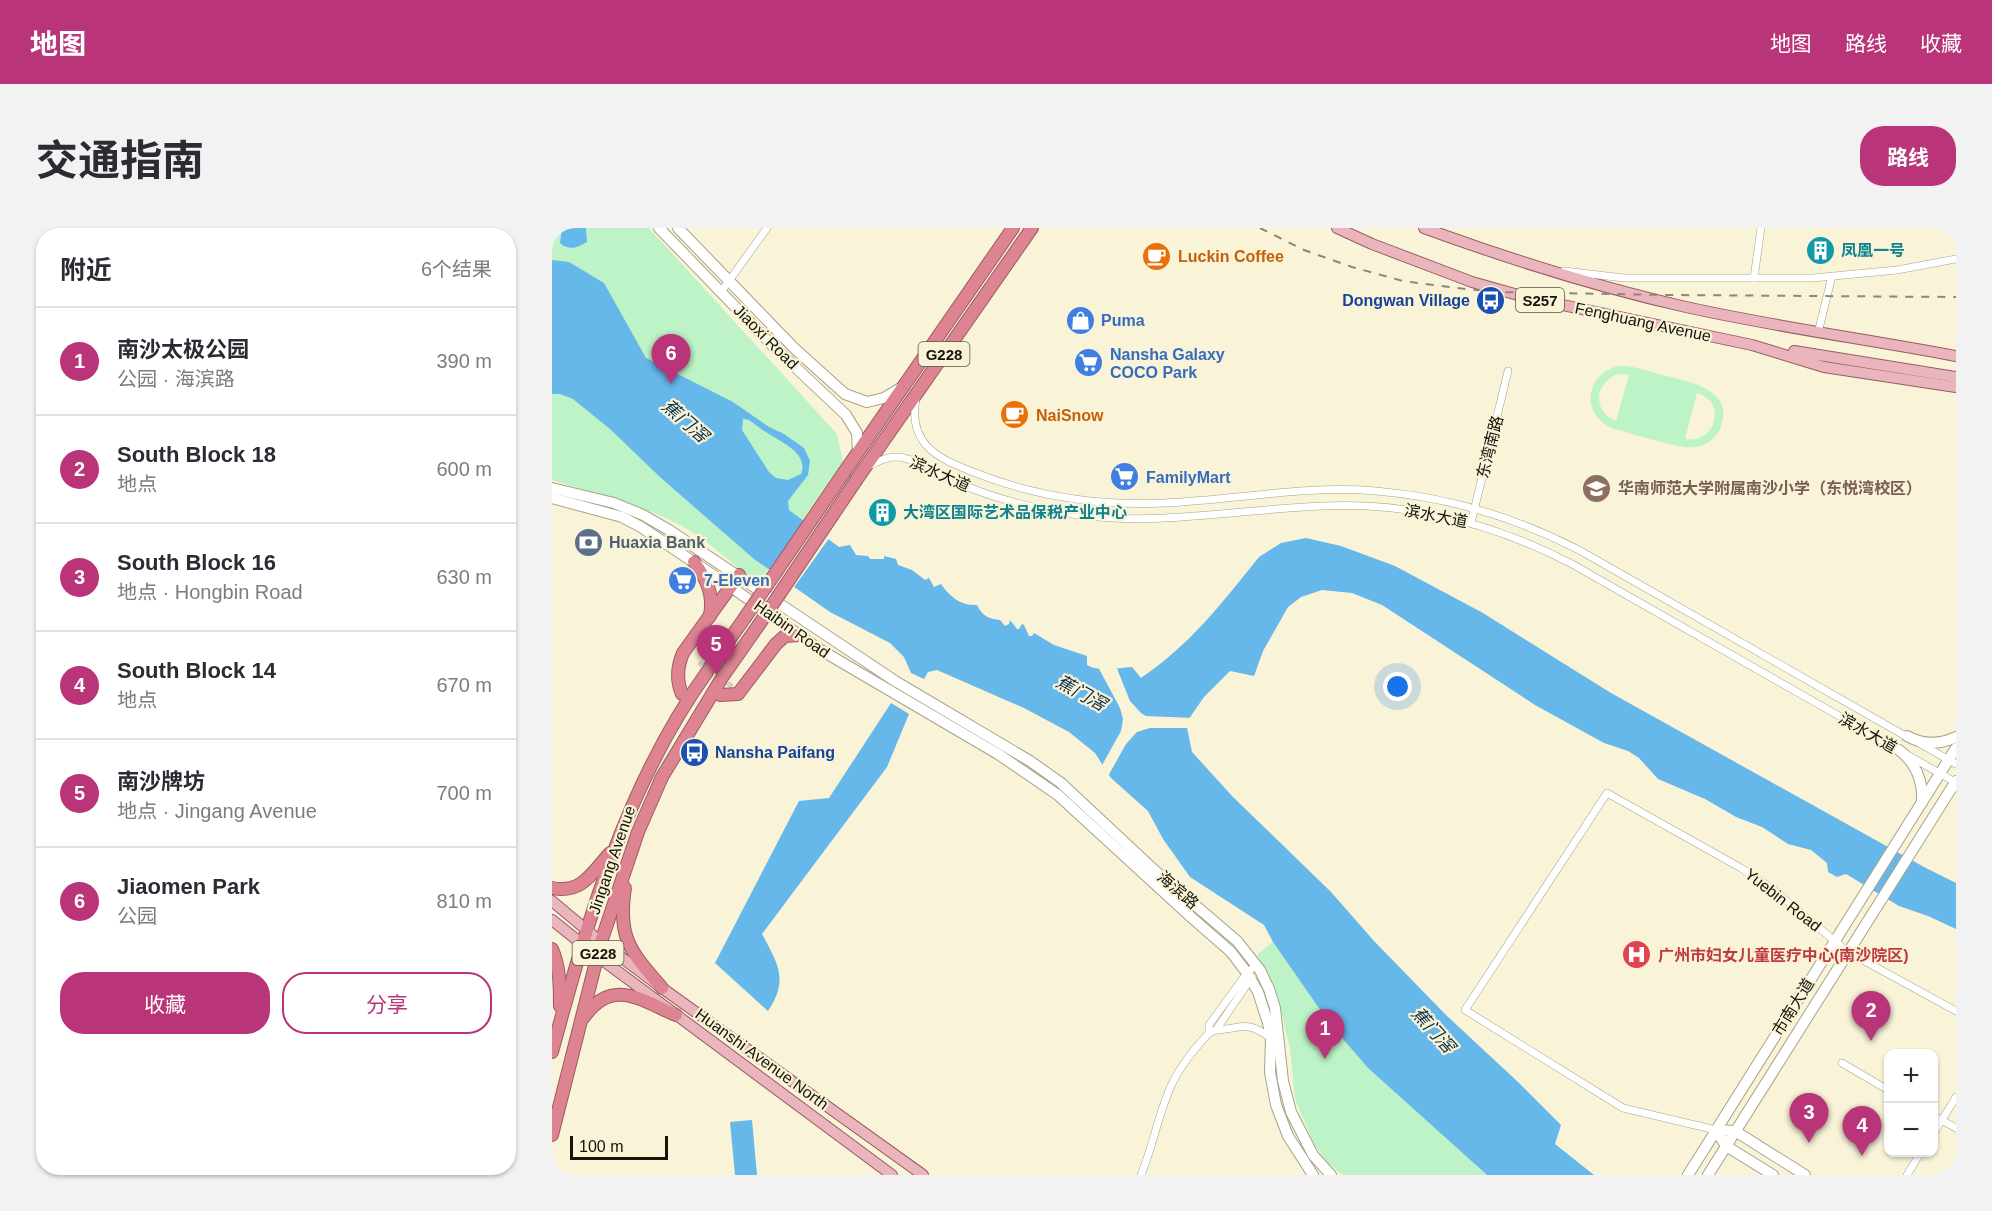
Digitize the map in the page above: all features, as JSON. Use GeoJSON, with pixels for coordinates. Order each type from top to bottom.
{"type":"FeatureCollection","features":[{"type":"Feature","properties":{"kind":"highway","name":"G228"},"geometry":{"type":"LineString","coordinates":[[864,468],[1032,228]]}},
{"type":"Feature","properties":{"kind":"highway","name":"G228"},"geometry":{"type":"LineString","coordinates":[[706,668],[719,645],[735,633],[904,386],[1007,230]]}},
{"type":"Feature","properties":{"kind":"highway","name":"Jingang Avenue"},"geometry":{"type":"LineString","coordinates":[[552,1135],[578,1025],[601,942],[639,828],[662,777],[679,760],[724,684],[738,667],[748,639],[864,468]]}},
{"type":"Feature","properties":{"kind":"highway"},"geometry":{"type":"LineString","coordinates":[[694,562],[709,585],[712,606],[710,616]]}},
{"type":"Feature","properties":{"kind":"highway"},"geometry":{"type":"LineString","coordinates":[[682,694],[678,677],[679,662],[683,653],[739,575]]}},
{"type":"Feature","properties":{"kind":"highway"},"geometry":{"type":"LineString","coordinates":[[724,684],[738,694],[776,644],[785,636],[799,635]]}},
{"type":"Feature","properties":{"kind":"highway","name":"Jingang Avenue"},"geometry":{"type":"LineString","coordinates":[[552,1052],[586,930],[614,848],[650,766],[706,668]]}},
{"type":"Feature","properties":{"kind":"highway"},"geometry":{"type":"LineString","coordinates":[[650,766],[662,734],[682,694],[706,668]]}},
{"type":"Feature","properties":{"kind":"highway"},"geometry":{"type":"LineString","coordinates":[[628,814],[630,823],[639,828]]}},
{"type":"Feature","properties":{"kind":"highway"},"geometry":{"type":"LineString","coordinates":[[552,888],[569,890],[580,886],[614,848]]}},
{"type":"Feature","properties":{"kind":"highway"},"geometry":{"type":"LineString","coordinates":[[630,854],[622,904],[624,935],[641,964],[662,988]]}},
{"type":"Feature","properties":{"kind":"highway"},"geometry":{"type":"LineString","coordinates":[[552,949],[560,984],[560,1023]]}},
{"type":"Feature","properties":{"kind":"highway"},"geometry":{"type":"LineString","coordinates":[[578,1025],[592,1006],[601,998],[611,994],[625,994],[676,1015]]}},
{"type":"Feature","properties":{"kind":"main road","name":"Fenghuang Avenue"},"geometry":{"type":"LineString","coordinates":[[1337,228],[1372,244],[1472,282],[1525,297],[1752,345],[1824,367],[1956,387]]}},
{"type":"Feature","properties":{"kind":"main road","name":"Fenghuang Avenue"},"geometry":{"type":"LineString","coordinates":[[1424,228],[1567,276],[1686,307],[1818,333],[1956,356]]}},
{"type":"Feature","properties":{"kind":"main road","name":"S257"},"geometry":{"type":"LineString","coordinates":[[1752,345],[1956,377]]}},
{"type":"Feature","properties":{"kind":"main road","name":"Huanshi Avenue North"},"geometry":{"type":"LineString","coordinates":[[552,901],[662,988],[923,1175]]}},
{"type":"Feature","properties":{"kind":"main road","name":"Huanshi Avenue North"},"geometry":{"type":"LineString","coordinates":[[552,920],[892,1175]]}},
{"type":"Feature","properties":{"kind":"street","name":"Jiaoxi Road"},"geometry":{"type":"LineString","coordinates":[[659,228],[774,347],[846,415],[857,433],[858,452]]}},
{"type":"Feature","properties":{"kind":"street","name":"Jiaoxi Road"},"geometry":{"type":"LineString","coordinates":[[678,228],[794,348],[845,394],[867,402],[884,398],[904,386]]}},
{"type":"Feature","properties":{"kind":"street"},"geometry":{"type":"LineString","coordinates":[[721,292],[767,228]]}},
{"type":"Feature","properties":{"kind":"street"},"geometry":{"type":"LineString","coordinates":[[1754,278],[1761,228]]}},
{"type":"Feature","properties":{"kind":"street","name":"Fenghuang Avenue"},"geometry":{"type":"LineString","coordinates":[[1538,266],[1624,278],[1754,278],[1832,276],[1907,268],[1956,259]]}},
{"type":"Feature","properties":{"kind":"street"},"geometry":{"type":"LineString","coordinates":[[1818,333],[1832,276]]}},
{"type":"Feature","properties":{"kind":"street","name":"东湾南路"},"geometry":{"type":"LineString","coordinates":[[1471,523],[1508,370]]}},
{"type":"Feature","properties":{"kind":"street","name":"滨水大道"},"geometry":{"type":"LineString","coordinates":[[919,389],[914,408],[916,428],[926,446],[933,453],[980,475],[1040,492],[1102,502],[1145,504],[1301,491],[1349,490],[1421,496],[1475,508],[1536,529],[1579,550],[1952,762]]}},
{"type":"Feature","properties":{"kind":"street"},"geometry":{"type":"LineString","coordinates":[[835,405],[845,401],[845,394]]}},
{"type":"Feature","properties":{"kind":"street","name":"滨水大道"},"geometry":{"type":"LineString","coordinates":[[864,468],[881,459],[903,458],[995,496],[1058,512],[1101,518],[1166,519],[1349,505],[1418,512],[1471,523],[1530,544],[1572,564],[1956,781]]}},
{"type":"Feature","properties":{"kind":"street","name":"海滨路"},"geometry":{"type":"LineString","coordinates":[[552,488],[614,503],[643,515],[692,544],[909,689],[1030,761],[1061,783],[1153,869],[1237,941],[1258,968],[1269,989],[1275,1008],[1283,1081],[1291,1112],[1312,1155],[1331,1175]]}},
{"type":"Feature","properties":{"kind":"street","name":"Haibin Road"},"geometry":{"type":"LineString","coordinates":[[552,498],[622,516],[694,562],[819,649],[998,754],[1058,795],[1231,952],[1249,975]]}},
{"type":"Feature","properties":{"kind":"street"},"geometry":{"type":"LineString","coordinates":[[1906,736],[1918,742],[1931,744],[1956,737]]}},
{"type":"Feature","properties":{"kind":"street","name":"市南大道"},"geometry":{"type":"LineString","coordinates":[[1690,1171],[1940,773],[1952,762],[1956,748]]}},
{"type":"Feature","properties":{"kind":"street"},"geometry":{"type":"LineString","coordinates":[[1899,750],[1909,759],[1919,776],[1922,802]]}},
{"type":"Feature","properties":{"kind":"street","name":"市南大道"},"geometry":{"type":"LineString","coordinates":[[1708,1175],[1956,781]]}},
{"type":"Feature","properties":{"kind":"street","name":"Yuebin Road"},"geometry":{"type":"LineString","coordinates":[[1716,1130],[1623,1108],[1465,1010],[1607,793],[1748,872],[1770,887],[1848,952],[1956,1011]]}},
{"type":"Feature","properties":{"kind":"street"},"geometry":{"type":"LineString","coordinates":[[1213,1031],[1209,1025],[1249,975],[1258,968]]}},
{"type":"Feature","properties":{"kind":"street"},"geometry":{"type":"LineString","coordinates":[[1249,975],[1264,1007],[1270,1038],[1270,1072],[1276,1105],[1288,1136],[1313,1175]]}},
{"type":"Feature","properties":{"kind":"street"},"geometry":{"type":"LineString","coordinates":[[1141,1175],[1151,1152],[1171,1086],[1182,1067],[1213,1031],[1244,1026],[1257,1029],[1270,1038]]}},
{"type":"Feature","properties":{"kind":"street"},"geometry":{"type":"LineString","coordinates":[[1842,1063],[1884,1088]]}},
{"type":"Feature","properties":{"kind":"street"},"geometry":{"type":"LineString","coordinates":[[1938,1126],[1956,1097]]}},
{"type":"Feature","properties":{"kind":"street"},"geometry":{"type":"LineString","coordinates":[[1938,1118],[1956,1128]]}},
{"type":"Feature","properties":{"kind":"street"},"geometry":{"type":"LineString","coordinates":[[1716,1130],[1735,1131],[1805,1175]]}},
{"type":"Feature","properties":{"kind":"street"},"geometry":{"type":"LineString","coordinates":[[1716,1130],[1726,1146],[1773,1175]]}},
{"type":"Feature","properties":{"kind":"street"},"geometry":{"type":"LineString","coordinates":[[1907,1175],[1918,1157]]}},
{"type":"Feature","properties":{"kind":"green space"},"geometry":{"type":"Polygon","coordinates":[[[552,228],[649,228],[837,434],[843,461],[758,584],[709,544],[676,523],[624,502],[552,480],[552,228]]]}},
{"type":"Feature","properties":{"kind":"green space"},"geometry":{"type":"Polygon","coordinates":[[[1618,366],[1635,367],[1708,390],[1722,405],[1723,415],[1720,429],[1707,443],[1688,447],[1668,444],[1614,429],[1603,423],[1592,406],[1593,386],[1598,378],[1618,366]],[[1619,374],[1605,383],[1599,397],[1603,411],[1616,421],[1629,375],[1619,374]],[[1697,393],[1685,439],[1696,439],[1705,435],[1711,429],[1714,421],[1715,412],[1712,404],[1706,397],[1697,393]]]}},
{"type":"Feature","properties":{"kind":"green space"},"geometry":{"type":"Polygon","coordinates":[[[1273,942],[1330,1024],[1368,1068],[1487,1175],[1342,1175],[1326,1161],[1313,1142],[1295,1099],[1290,1049],[1278,998],[1257,955],[1273,942]]]}},
{"type":"Feature","properties":{"kind":"water"},"geometry":{"type":"Polygon","coordinates":[[[562,228],[586,228],[587,242],[573,248],[563,246],[560,243],[562,228]]]}},
{"type":"Feature","properties":{"kind":"water","name":"蕉门滘"},"geometry":{"type":"Polygon","coordinates":[[[552,260],[569,262],[604,283],[646,358],[733,402],[804,448],[810,461],[808,475],[788,501],[789,510],[839,547],[850,545],[856,555],[868,556],[870,559],[884,559],[884,556],[896,559],[898,565],[912,570],[925,580],[929,578],[934,587],[941,584],[956,600],[977,605],[989,618],[1000,620],[1005,626],[1010,620],[1017,629],[1022,624],[1029,636],[1034,633],[1054,645],[1087,656],[1087,665],[1109,669],[1132,667],[1141,678],[1190,637],[1259,557],[1281,543],[1306,538],[1341,546],[1395,566],[1483,613],[1611,693],[1956,883],[1956,929],[1899,906],[1846,874],[1837,877],[1828,872],[1827,863],[1811,850],[1788,844],[1762,827],[1736,817],[1705,799],[1658,779],[1639,758],[1628,751],[1604,743],[1535,705],[1382,605],[1352,593],[1322,590],[1301,597],[1288,607],[1263,651],[1254,676],[1230,671],[1204,697],[1186,723],[1192,752],[1233,797],[1331,892],[1374,941],[1446,1015],[1561,1125],[1555,1144],[1594,1175],[1487,1175],[1368,1068],[1330,1024],[1273,942],[1264,925],[1190,877],[1163,839],[1148,811],[1111,778],[1095,753],[1069,732],[1024,708],[937,670],[928,672],[924,679],[911,673],[904,657],[890,643],[830,612],[754,559],[661,478],[610,429],[573,399],[560,394],[552,394],[552,260]],[[743,419],[742,430],[769,472],[776,478],[788,480],[801,474],[802,467],[798,455],[749,420],[743,419]]]}},
{"type":"Feature","properties":{"kind":"water"},"geometry":{"type":"Polygon","coordinates":[[[891,703],[909,714],[887,767],[762,934],[773,954],[780,981],[768,1011],[715,963],[799,801],[829,798],[891,703]]]}},
{"type":"Feature","properties":{"kind":"water"},"geometry":{"type":"Polygon","coordinates":[[[752,1120],[757,1175],[735,1175],[730,1122],[752,1120]]]}},
{"type":"Feature","properties":{"kind":"pier"},"geometry":{"type":"Polygon","coordinates":[[[806,519],[830,537],[792,590],[767,573],[806,519]]]}},
{"type":"Feature","properties":{"kind":"pier"},"geometry":{"type":"Polygon","coordinates":[[[1097,665],[1116,666],[1130,701],[1146,716],[1193,718],[1189,723],[1190,728],[1150,728],[1137,732],[1126,744],[1107,778],[1101,767],[1121,731],[1123,719],[1120,708],[1097,665]]]}},
{"type":"Feature","properties":{"kind":"tunnel"},"geometry":{"type":"LineString","coordinates":[[702,668],[705,664]]}},
{"type":"Feature","properties":{"kind":"tunnel"},"geometry":{"type":"LineString","coordinates":[[726,685],[729,681]]}},
{"type":"Feature","properties":{"kind":"railway"},"geometry":{"type":"LineString","coordinates":[[1260,228],[1304,250],[1352,267],[1403,281],[1495,292],[1956,297]]}},
{"type":"Feature","properties":{"kind":"place","name":"凤凰一号"},"geometry":{"type":"Point","coordinates":[1820,250]}},
{"type":"Feature","properties":{"kind":"place","name":"Luckin Coffee"},"geometry":{"type":"Point","coordinates":[1157,256]}},
{"type":"Feature","properties":{"kind":"place","name":"Dongwan Village"},"geometry":{"type":"Point","coordinates":[1491,300]}},
{"type":"Feature","properties":{"kind":"place","name":"Puma"},"geometry":{"type":"Point","coordinates":[1080,320]}},
{"type":"Feature","properties":{"kind":"place","name":"Nansha Galaxy COCO Park"},"geometry":{"type":"Point","coordinates":[1089,363]}},
{"type":"Feature","properties":{"kind":"place","name":"Jiaomen Park"},"geometry":{"type":"Point","coordinates":[671,384]}},
{"type":"Feature","properties":{"kind":"place","name":"NaiSnow"},"geometry":{"type":"Point","coordinates":[1015,415]}},
{"type":"Feature","properties":{"kind":"place","name":"FamilyMart"},"geometry":{"type":"Point","coordinates":[1125,477]}},
{"type":"Feature","properties":{"kind":"place","name":"华南师范大学附属南沙小学（东悦湾校区）"},"geometry":{"type":"Point","coordinates":[1597,488]}},
{"type":"Feature","properties":{"kind":"place","name":"大湾区国际艺术品保税产业中心"},"geometry":{"type":"Point","coordinates":[882,512]}},
{"type":"Feature","properties":{"kind":"place","name":"Huaxia Bank"},"geometry":{"type":"Point","coordinates":[588,542]}},
{"type":"Feature","properties":{"kind":"place","name":"7-Eleven"},"geometry":{"type":"Point","coordinates":[683,580]}},
{"type":"Feature","properties":{"kind":"place","name":"南沙牌坊"},"geometry":{"type":"Point","coordinates":[716,675]}},
{"type":"Feature","properties":{"kind":"place","name":"Nansha Paifang"},"geometry":{"type":"Point","coordinates":[694,752]}},
{"type":"Feature","properties":{"kind":"place","name":"广州市妇女儿童医疗中心(南沙院区)"},"geometry":{"type":"Point","coordinates":[1637,955]}},
{"type":"Feature","properties":{"kind":"place","name":"South Block 18"},"geometry":{"type":"Point","coordinates":[1871,1041]}},
{"type":"Feature","properties":{"kind":"place","name":"南沙太极公园"},"geometry":{"type":"Point","coordinates":[1325,1059]}},
{"type":"Feature","properties":{"kind":"place","name":"South Block 16"},"geometry":{"type":"Point","coordinates":[1809,1143]}},
{"type":"Feature","properties":{"kind":"place","name":"South Block 14"},"geometry":{"type":"Point","coordinates":[1862,1156]}}]}
